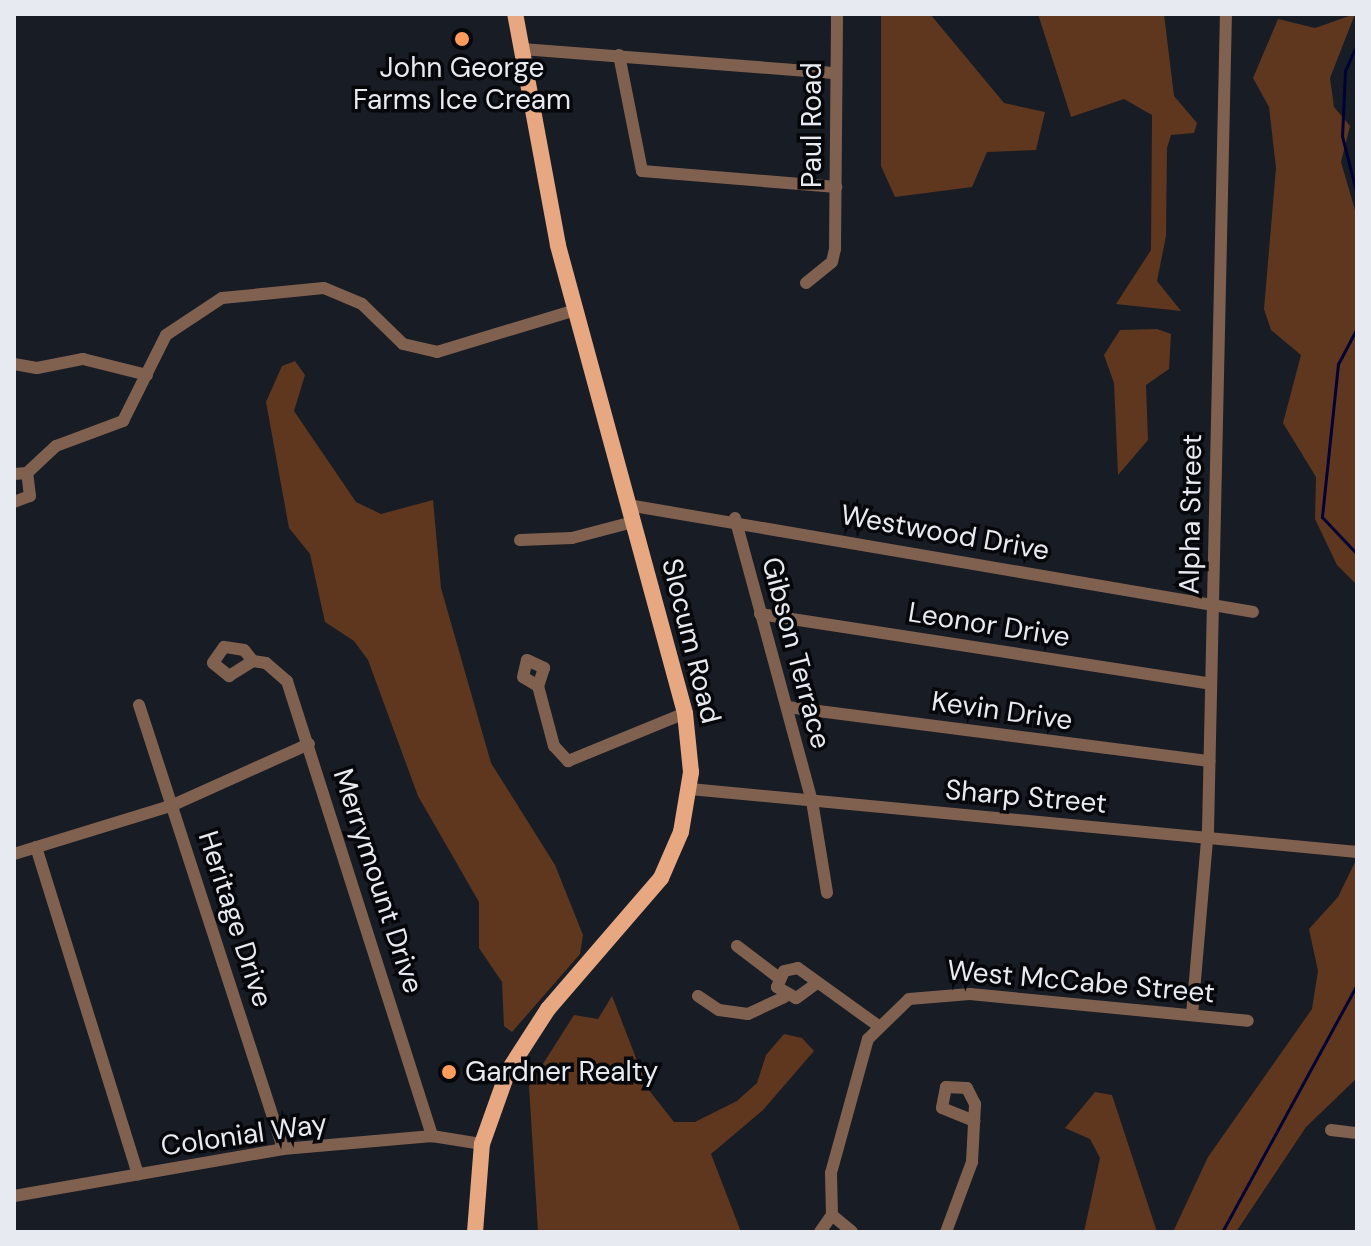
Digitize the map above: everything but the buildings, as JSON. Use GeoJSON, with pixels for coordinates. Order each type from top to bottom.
{"type":"FeatureCollection","features":[{"type":"Feature","properties":{"kind":"main road","name":"Slocum Road"},"geometry":{"type":"LineString","coordinates":[[475,1232],[482,1144],[525,1041],[661,878],[690,789],[685,713],[575,310],[515,14]]}},
{"type":"Feature","properties":{"kind":"street","name":"Paul Road"},"geometry":{"type":"LineString","coordinates":[[806,283],[832,262],[836,236],[837,14]]}},
{"type":"Feature","properties":{"kind":"street","name":"Alpha Street"},"geometry":{"type":"LineString","coordinates":[[1192,1015],[1208,838],[1226,14]]}},
{"type":"Feature","properties":{"kind":"street"},"geometry":{"type":"LineString","coordinates":[[522,49],[836,73]]}},
{"type":"Feature","properties":{"kind":"street"},"geometry":{"type":"LineString","coordinates":[[619,55],[642,171],[836,187]]}},
{"type":"Feature","properties":{"kind":"street"},"geometry":{"type":"LineString","coordinates":[[14,502],[30,496],[20,473],[52,449],[123,421],[176,325],[242,293],[308,285],[339,292],[403,344],[437,352],[575,310]]}},
{"type":"Feature","properties":{"kind":"street"},"geometry":{"type":"LineString","coordinates":[[14,364],[42,368],[83,359],[147,375]]}},
{"type":"Feature","properties":{"kind":"street","name":"Westwood Drive"},"geometry":{"type":"LineString","coordinates":[[628,505],[735,518],[1253,612]]}},
{"type":"Feature","properties":{"kind":"street","name":"Gibson Terrace"},"geometry":{"type":"LineString","coordinates":[[735,518],[812,801],[827,893]]}},
{"type":"Feature","properties":{"kind":"street"},"geometry":{"type":"LineString","coordinates":[[520,540],[572,538],[633,522]]}},
{"type":"Feature","properties":{"kind":"street","name":"Leonor Drive"},"geometry":{"type":"LineString","coordinates":[[760,614],[1211,684]]}},
{"type":"Feature","properties":{"kind":"street","name":"Merrymount Drive"},"geometry":{"type":"LineString","coordinates":[[253,661],[283,675],[309,744],[432,1136]]}},
{"type":"Feature","properties":{"kind":"street"},"geometry":{"type":"LineString","coordinates":[[538,686],[562,758],[583,758],[685,713]]}},
{"type":"Feature","properties":{"kind":"street","name":"Heritage Drive"},"geometry":{"type":"LineString","coordinates":[[139,705],[283,1149]]}},
{"type":"Feature","properties":{"kind":"street","name":"Kevin Drive"},"geometry":{"type":"LineString","coordinates":[[787,707],[1210,761]]}},
{"type":"Feature","properties":{"kind":"street"},"geometry":{"type":"LineString","coordinates":[[14,854],[173,805],[309,744]]}},
{"type":"Feature","properties":{"kind":"street","name":"Sharp Street"},"geometry":{"type":"LineString","coordinates":[[690,789],[1357,852]]}},
{"type":"Feature","properties":{"kind":"street"},"geometry":{"type":"LineString","coordinates":[[36,847],[138,1175]]}},
{"type":"Feature","properties":{"kind":"street"},"geometry":{"type":"LineString","coordinates":[[737,946],[779,978],[784,997]]}},
{"type":"Feature","properties":{"kind":"street"},"geometry":{"type":"LineString","coordinates":[[779,978],[795,968],[877,1025],[834,1163],[832,1215],[820,1232]]}},
{"type":"Feature","properties":{"kind":"street"},"geometry":{"type":"LineString","coordinates":[[698,996],[719,1010],[748,1014],[784,997],[800,997],[817,983]]}},
{"type":"Feature","properties":{"kind":"street","name":"West McCabe Street"},"geometry":{"type":"LineString","coordinates":[[877,1025],[909,999],[940,992],[1248,1021]]}},
{"type":"Feature","properties":{"kind":"street"},"geometry":{"type":"LineString","coordinates":[[946,1232],[972,1162],[974,1121]]}},
{"type":"Feature","properties":{"kind":"street"},"geometry":{"type":"LineString","coordinates":[[1331,1130],[1357,1133]]}},
{"type":"Feature","properties":{"kind":"street","name":"Colonial Way"},"geometry":{"type":"LineString","coordinates":[[14,1196],[283,1149],[432,1136],[482,1144]]}},
{"type":"Feature","properties":{"kind":"street"},"geometry":{"type":"LineString","coordinates":[[832,1215],[852,1232]]}},
{"type":"Feature","properties":{"kind":"shaded area"},"geometry":{"type":"Polygon","coordinates":[[[881,14],[930,14],[1004,103],[1045,112],[1036,150],[987,152],[972,187],[895,197],[881,166],[881,14]]]}},
{"type":"Feature","properties":{"kind":"shaded area"},"geometry":{"type":"Polygon","coordinates":[[[1038,14],[1164,14],[1174,96],[1197,123],[1194,133],[1171,135],[1167,148],[1166,236],[1157,281],[1181,311],[1116,304],[1151,250],[1152,115],[1124,99],[1071,117],[1038,14]]]}},
{"type":"Feature","properties":{"kind":"shaded area"},"geometry":{"type":"Polygon","coordinates":[[[1355,14],[1330,78],[1334,107],[1350,126],[1341,162],[1357,217],[1357,585],[1337,565],[1315,519],[1316,477],[1283,423],[1301,355],[1271,330],[1264,309],[1276,168],[1269,107],[1253,78],[1278,19],[1315,28],[1355,14]]]}},
{"type":"Feature","properties":{"kind":"shaded area"},"geometry":{"type":"Polygon","coordinates":[[[1157,329],[1171,334],[1169,369],[1146,385],[1148,440],[1118,475],[1114,383],[1104,355],[1120,330],[1157,329]]]}},
{"type":"Feature","properties":{"kind":"shaded area"},"geometry":{"type":"Polygon","coordinates":[[[295,361],[305,375],[294,411],[356,502],[381,514],[433,500],[441,588],[491,763],[555,865],[583,935],[580,954],[512,1032],[504,1026],[502,982],[479,948],[479,902],[418,796],[368,660],[354,641],[325,622],[310,554],[289,528],[266,402],[282,366],[295,361]]]}},
{"type":"Feature","properties":{"kind":"shaded area"},"geometry":{"type":"Polygon","coordinates":[[[1357,858],[1357,1078],[1306,1127],[1236,1232],[1173,1232],[1208,1157],[1312,1009],[1318,971],[1309,929],[1338,897],[1357,858]]]}},
{"type":"Feature","properties":{"kind":"shaded area"},"geometry":{"type":"Polygon","coordinates":[[[612,996],[648,1089],[674,1122],[695,1122],[737,1101],[757,1083],[766,1055],[784,1034],[802,1038],[814,1051],[763,1110],[711,1154],[741,1232],[538,1232],[529,1086],[574,1015],[598,1019],[612,996]]]}},
{"type":"Feature","properties":{"kind":"shaded area"},"geometry":{"type":"Polygon","coordinates":[[[1095,1092],[1112,1095],[1157,1232],[1084,1232],[1100,1158],[1090,1139],[1065,1128],[1095,1092]]]}},
{"type":"Feature","properties":{"kind":"waterway"},"geometry":{"type":"LineString","coordinates":[[1357,44],[1345,71],[1342,136],[1357,195]]}},
{"type":"Feature","properties":{"kind":"waterway"},"geometry":{"type":"LineString","coordinates":[[1357,328],[1338,364],[1322,517],[1357,554]]}},
{"type":"Feature","properties":{"kind":"waterway"},"geometry":{"type":"LineString","coordinates":[[1222,1232],[1357,984]]}},
{"type":"Feature","properties":{"kind":"place","name":"John George Farms Ice Cream"},"geometry":{"type":"Point","coordinates":[462,39]}},
{"type":"Feature","properties":{"kind":"place","name":"Gardner Realty"},"geometry":{"type":"Point","coordinates":[449,1072]}}]}
